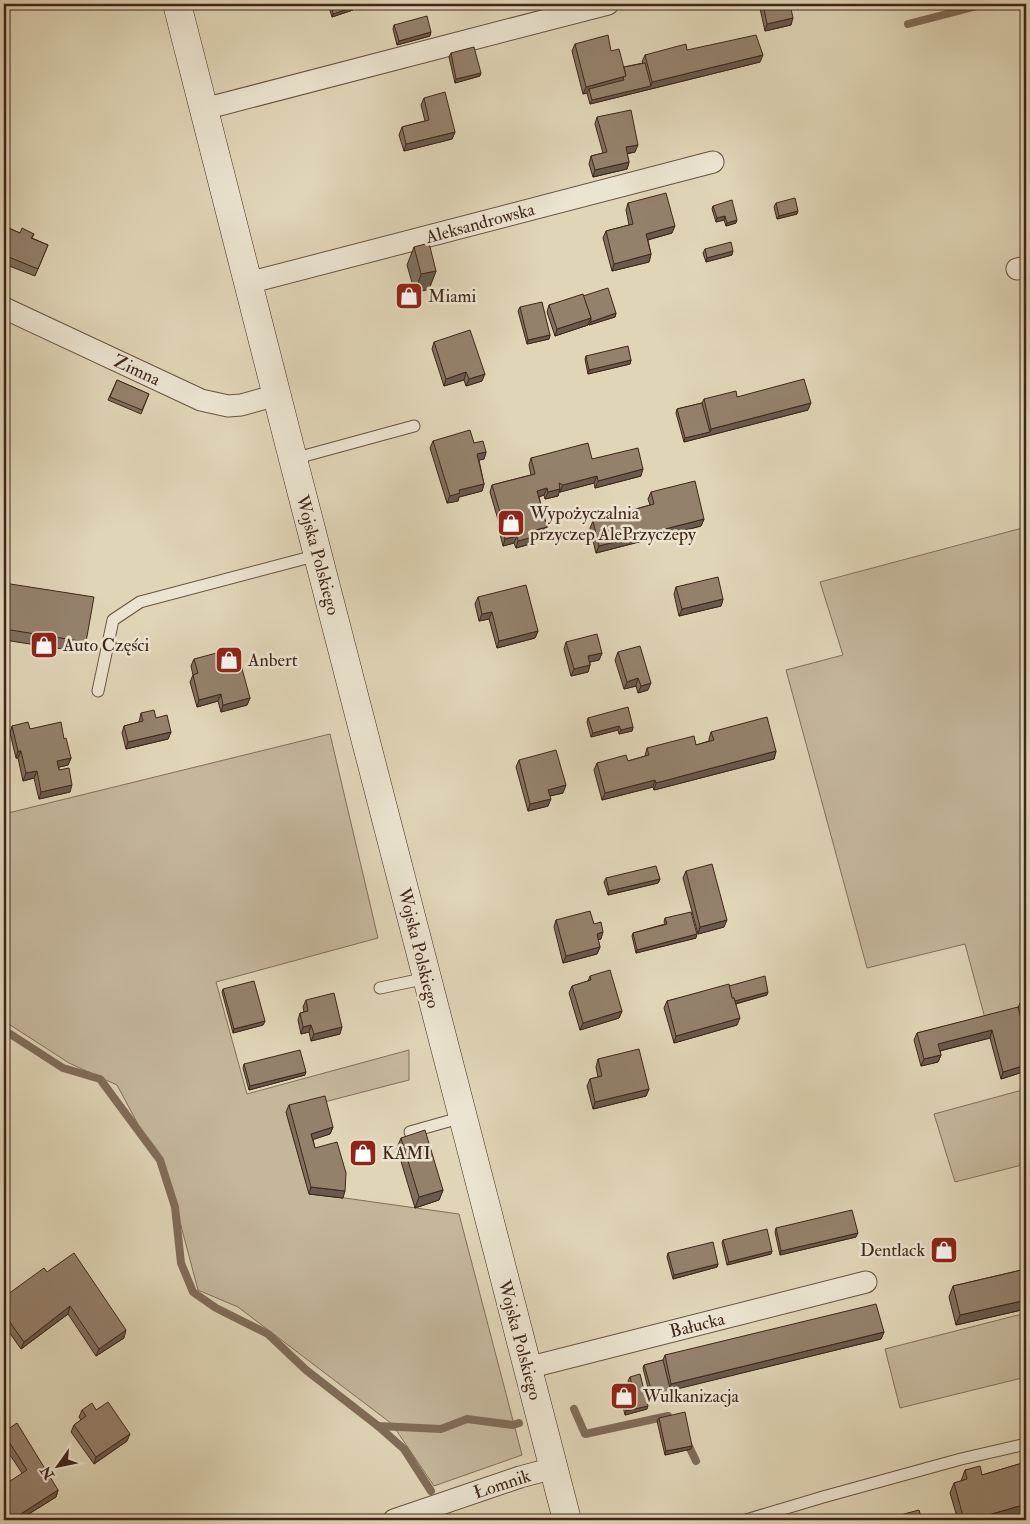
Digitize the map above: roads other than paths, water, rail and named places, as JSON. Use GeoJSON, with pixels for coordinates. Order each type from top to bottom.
{"type":"FeatureCollection","features":[{"type":"Feature","properties":{"kind":"main road"},"geometry":{"type":"LineString","coordinates":[[177,4],[274,385]]}},
{"type":"Feature","properties":{"kind":"main road","name":"Wojska Polskiego"},"geometry":{"type":"LineString","coordinates":[[274,385],[567,1520]]}},
{"type":"Feature","properties":{"kind":"street"},"geometry":{"type":"LineString","coordinates":[[204,109],[608,4]]}},
{"type":"Feature","properties":{"kind":"street","name":"Aleksandrowska"},"geometry":{"type":"LineString","coordinates":[[248,283],[713,162]]}},
{"type":"Feature","properties":{"kind":"street","name":"Zimna"},"geometry":{"type":"LineString","coordinates":[[4,308],[201,400],[228,406],[241,404],[274,385]]}},
{"type":"Feature","properties":{"kind":"street","name":"Bałucka"},"geometry":{"type":"LineString","coordinates":[[527,1368],[866,1282]]}},
{"type":"Feature","properties":{"kind":"street","name":"Łomnik"},"geometry":{"type":"LineString","coordinates":[[394,1520],[520,1477],[554,1468]]}},
{"type":"Feature","properties":{"kind":"lane"},"geometry":{"type":"LineString","coordinates":[[293,459],[414,426]]}},
{"type":"Feature","properties":{"kind":"lane"},"geometry":{"type":"LineString","coordinates":[[98,691],[113,620],[140,602],[318,555]]}},
{"type":"Feature","properties":{"kind":"lane"},"geometry":{"type":"LineString","coordinates":[[380,988],[427,978]]}},
{"type":"Feature","properties":{"kind":"lane"},"geometry":{"type":"LineString","coordinates":[[410,1132],[463,1117]]}},
{"type":"Feature","properties":{"kind":"lane"},"geometry":{"type":"LineString","coordinates":[[746,1520],[961,1459],[1026,1444]]}},
{"type":"Feature","properties":{"kind":"waterway"},"geometry":{"type":"LineString","coordinates":[[908,24],[985,4]]}},
{"type":"Feature","properties":{"kind":"waterway"},"geometry":{"type":"LineString","coordinates":[[4,1030],[63,1068],[100,1079],[160,1160],[175,1207],[181,1263],[193,1292],[216,1308],[268,1334],[306,1370],[378,1426],[441,1429],[467,1419],[513,1425],[519,1423]]}},
{"type":"Feature","properties":{"kind":"waterway"},"geometry":{"type":"LineString","coordinates":[[574,1409],[585,1434],[668,1416]]}},
{"type":"Feature","properties":{"kind":"waterway"},"geometry":{"type":"LineString","coordinates":[[378,1426],[404,1449],[431,1491]]}},
{"type":"Feature","properties":{"kind":"waterway"},"geometry":{"type":"LineString","coordinates":[[686,1440],[696,1461]]}},
{"type":"Feature","properties":{"kind":"place","name":"Miami"},"geometry":{"type":"Point","coordinates":[409,296]}},
{"type":"Feature","properties":{"kind":"place","name":"Wypożyczalnia przyczep AlePrzyczepy"},"geometry":{"type":"Point","coordinates":[511,523]}},
{"type":"Feature","properties":{"kind":"place","name":"Auto Części"},"geometry":{"type":"Point","coordinates":[44,645]}},
{"type":"Feature","properties":{"kind":"place","name":"Anbert"},"geometry":{"type":"Point","coordinates":[229,660]}},
{"type":"Feature","properties":{"kind":"place","name":"KAMI"},"geometry":{"type":"Point","coordinates":[363,1153]}},
{"type":"Feature","properties":{"kind":"place","name":"Dentlack"},"geometry":{"type":"Point","coordinates":[944,1250]}},
{"type":"Feature","properties":{"kind":"place","name":"Wulkanizacja"},"geometry":{"type":"Point","coordinates":[624,1396]}}]}
